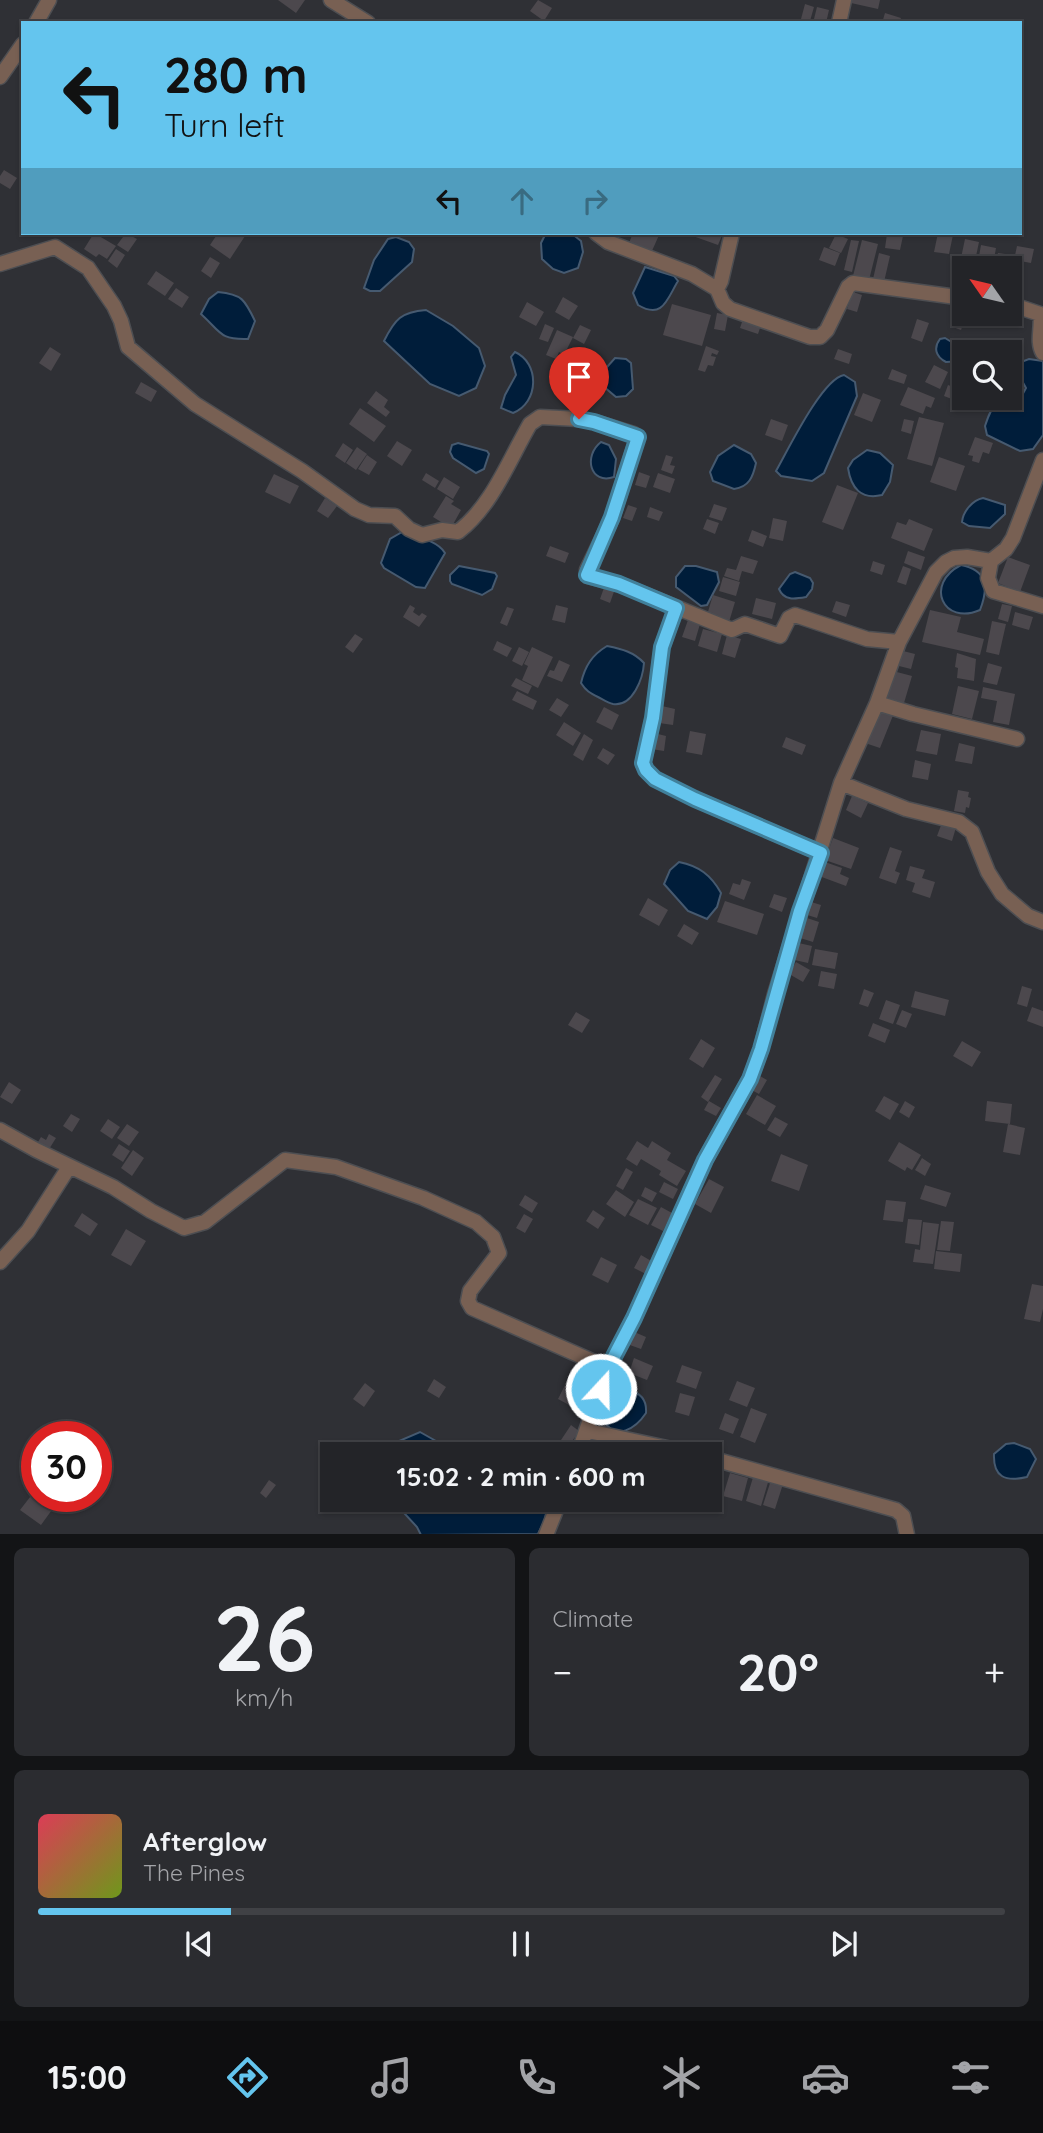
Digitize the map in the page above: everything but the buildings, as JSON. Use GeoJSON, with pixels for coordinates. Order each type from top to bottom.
{"type":"FeatureCollection","features":[{"type":"Feature","properties":{"kind":"street"},"geometry":{"type":"LineString","coordinates":[[37,21],[49,0]]}},
{"type":"Feature","properties":{"kind":"street"},"geometry":{"type":"LineString","coordinates":[[331,0],[365,21]]}},
{"type":"Feature","properties":{"kind":"street"},"geometry":{"type":"LineString","coordinates":[[839,21],[844,0]]}},
{"type":"Feature","properties":{"kind":"street"},"geometry":{"type":"LineString","coordinates":[[0,77],[21,47]]}},
{"type":"Feature","properties":{"kind":"street"},"geometry":{"type":"LineString","coordinates":[[599,235],[608,242],[692,274],[717,289],[723,303],[730,309],[810,337],[820,337],[827,330],[848,287],[853,283],[952,296]]}},
{"type":"Feature","properties":{"kind":"street"},"geometry":{"type":"LineString","coordinates":[[717,289],[722,281],[732,235]]}},
{"type":"Feature","properties":{"kind":"street"},"geometry":{"type":"LineString","coordinates":[[0,264],[55,247],[88,268],[114,306],[128,347],[195,404],[302,471],[355,509],[369,514],[395,516],[409,529],[422,536],[442,530],[458,532],[470,522],[493,490],[530,424],[540,417],[594,422],[634,434],[638,439],[612,517],[586,573],[589,576],[619,584],[732,630],[745,624],[780,636],[789,618],[794,615],[867,639],[899,642]]}},
{"type":"Feature","properties":{"kind":"street"},"geometry":{"type":"LineString","coordinates":[[1022,308],[1040,314],[1043,323],[1040,347],[1043,353]]}},
{"type":"Feature","properties":{"kind":"street"},"geometry":{"type":"LineString","coordinates":[[1043,460],[1013,538],[1006,549],[991,561],[988,578],[993,591],[1043,606]]}},
{"type":"Feature","properties":{"kind":"street"},"geometry":{"type":"LineString","coordinates":[[583,1442],[608,1368],[634,1318],[705,1160],[750,1079],[841,783],[877,703],[899,642],[936,572],[946,562],[954,558],[991,561]]}},
{"type":"Feature","properties":{"kind":"street"},"geometry":{"type":"LineString","coordinates":[[676,608],[662,647],[653,718],[643,763],[646,770],[655,779],[695,799],[821,853]]}},
{"type":"Feature","properties":{"kind":"street"},"geometry":{"type":"LineString","coordinates":[[877,703],[1017,739]]}},
{"type":"Feature","properties":{"kind":"street"},"geometry":{"type":"LineString","coordinates":[[841,783],[906,810],[959,822],[972,832],[988,873],[1002,894],[1028,916],[1043,922]]}},
{"type":"Feature","properties":{"kind":"street"},"geometry":{"type":"LineString","coordinates":[[0,1130],[113,1187],[151,1212],[184,1228],[205,1222],[285,1160],[336,1167],[423,1198],[476,1222],[493,1237],[499,1253],[470,1291],[468,1301],[472,1308],[608,1368]]}},
{"type":"Feature","properties":{"kind":"street"},"geometry":{"type":"LineString","coordinates":[[0,1262],[29,1231],[69,1167]]}},
{"type":"Feature","properties":{"kind":"street"},"geometry":{"type":"LineString","coordinates":[[588,1431],[639,1442]]}},
{"type":"Feature","properties":{"kind":"street"},"geometry":{"type":"LineString","coordinates":[[722,1461],[896,1510],[903,1516],[907,1534]]}},
{"type":"Feature","properties":{"kind":"street"},"geometry":{"type":"LineString","coordinates":[[545,1534],[555,1512]]}},
{"type":"Feature","properties":{"kind":"water"},"geometry":{"type":"Polygon","coordinates":[[[545,235],[574,235],[581,241],[583,252],[578,268],[564,273],[553,269],[542,259],[541,243],[545,235]]]}},
{"type":"Feature","properties":{"kind":"water"},"geometry":{"type":"Polygon","coordinates":[[[396,237],[409,242],[414,249],[412,262],[380,291],[364,288],[374,260],[388,239],[396,237]]]}},
{"type":"Feature","properties":{"kind":"water"},"geometry":{"type":"Polygon","coordinates":[[[645,267],[674,276],[678,281],[659,309],[646,309],[638,305],[633,293],[645,267]]]}},
{"type":"Feature","properties":{"kind":"water"},"geometry":{"type":"Polygon","coordinates":[[[218,292],[242,299],[248,308],[255,321],[248,339],[226,336],[201,314],[209,299],[218,292]]]}},
{"type":"Feature","properties":{"kind":"water"},"geometry":{"type":"Polygon","coordinates":[[[426,310],[453,326],[479,348],[485,366],[476,388],[459,396],[430,384],[384,341],[400,318],[426,310]]]}},
{"type":"Feature","properties":{"kind":"water"},"geometry":{"type":"Polygon","coordinates":[[[945,338],[952,342],[952,362],[946,362],[938,355],[936,349],[940,339],[945,338]]]}},
{"type":"Feature","properties":{"kind":"water"},"geometry":{"type":"Polygon","coordinates":[[[515,352],[529,365],[533,383],[528,401],[513,413],[501,408],[516,375],[511,357],[515,352]]]}},
{"type":"Feature","properties":{"kind":"water"},"geometry":{"type":"Polygon","coordinates":[[[615,358],[626,359],[631,363],[633,389],[626,396],[616,397],[603,386],[607,367],[615,358]]]}},
{"type":"Feature","properties":{"kind":"water"},"geometry":{"type":"Polygon","coordinates":[[[1029,359],[1043,361],[1043,435],[1033,449],[1020,451],[987,435],[985,426],[991,410],[1022,410],[1022,395],[1026,388],[1022,381],[1022,362],[1029,359]]]}},
{"type":"Feature","properties":{"kind":"water"},"geometry":{"type":"Polygon","coordinates":[[[844,375],[855,382],[857,396],[824,473],[812,481],[781,476],[776,471],[806,417],[835,379],[844,375]]]}},
{"type":"Feature","properties":{"kind":"water"},"geometry":{"type":"Polygon","coordinates":[[[601,442],[609,445],[616,459],[614,477],[599,477],[592,468],[592,454],[601,442]]]}},
{"type":"Feature","properties":{"kind":"water"},"geometry":{"type":"Polygon","coordinates":[[[458,443],[487,451],[489,454],[484,469],[476,473],[453,458],[450,452],[452,445],[458,443]]]}},
{"type":"Feature","properties":{"kind":"water"},"geometry":{"type":"Polygon","coordinates":[[[734,445],[751,454],[756,463],[750,480],[734,489],[713,481],[710,472],[718,456],[734,445]]]}},
{"type":"Feature","properties":{"kind":"water"},"geometry":{"type":"Polygon","coordinates":[[[867,450],[880,453],[893,465],[890,482],[882,495],[868,496],[858,491],[849,475],[848,468],[853,460],[867,450]]]}},
{"type":"Feature","properties":{"kind":"water"},"geometry":{"type":"Polygon","coordinates":[[[983,498],[1005,505],[1005,514],[990,528],[969,526],[962,522],[969,507],[983,498]]]}},
{"type":"Feature","properties":{"kind":"water"},"geometry":{"type":"Polygon","coordinates":[[[402,532],[432,542],[445,553],[425,588],[416,587],[384,568],[381,563],[390,539],[402,532]]]}},
{"type":"Feature","properties":{"kind":"water"},"geometry":{"type":"Polygon","coordinates":[[[961,565],[976,571],[984,581],[980,610],[956,612],[948,608],[943,601],[943,582],[961,565]]]}},
{"type":"Feature","properties":{"kind":"water"},"geometry":{"type":"Polygon","coordinates":[[[459,566],[495,573],[497,576],[492,589],[482,595],[452,584],[450,575],[459,566]]]}},
{"type":"Feature","properties":{"kind":"water"},"geometry":{"type":"Polygon","coordinates":[[[685,566],[717,572],[719,582],[707,605],[701,606],[676,587],[676,577],[685,566]]]}},
{"type":"Feature","properties":{"kind":"water"},"geometry":{"type":"Polygon","coordinates":[[[795,572],[810,578],[813,583],[806,597],[787,597],[779,589],[790,574],[795,572]]]}},
{"type":"Feature","properties":{"kind":"water"},"geometry":{"type":"Polygon","coordinates":[[[607,646],[636,656],[644,663],[636,690],[620,704],[605,701],[588,692],[581,683],[590,662],[607,646]]]}},
{"type":"Feature","properties":{"kind":"water"},"geometry":{"type":"Polygon","coordinates":[[[679,862],[704,872],[721,893],[717,907],[707,919],[688,911],[664,884],[670,870],[679,862]]]}},
{"type":"Feature","properties":{"kind":"water"},"geometry":{"type":"Polygon","coordinates":[[[629,1390],[642,1398],[646,1413],[631,1428],[614,1430],[603,1420],[605,1409],[613,1396],[629,1390]]]}},
{"type":"Feature","properties":{"kind":"water"},"geometry":{"type":"Polygon","coordinates":[[[420,1432],[438,1442],[398,1442],[420,1432]]]}},
{"type":"Feature","properties":{"kind":"water"},"geometry":{"type":"Polygon","coordinates":[[[1014,1443],[1030,1449],[1036,1459],[1027,1477],[1007,1478],[998,1473],[996,1468],[994,1454],[1006,1444],[1014,1443]]]}},
{"type":"Feature","properties":{"kind":"water"},"geometry":{"type":"Polygon","coordinates":[[[403,1512],[546,1512],[538,1534],[420,1534],[403,1512]]]}},
{"type":"Feature","properties":{"kind":"route"},"geometry":{"type":"LineString","coordinates":[[579,419],[638,437],[612,517],[587,575],[619,584],[676,608],[662,647],[653,718],[643,763],[646,770],[655,779],[695,799],[821,853],[800,911],[750,1079],[705,1160],[634,1318],[608,1368],[601,1389]]}}]}
